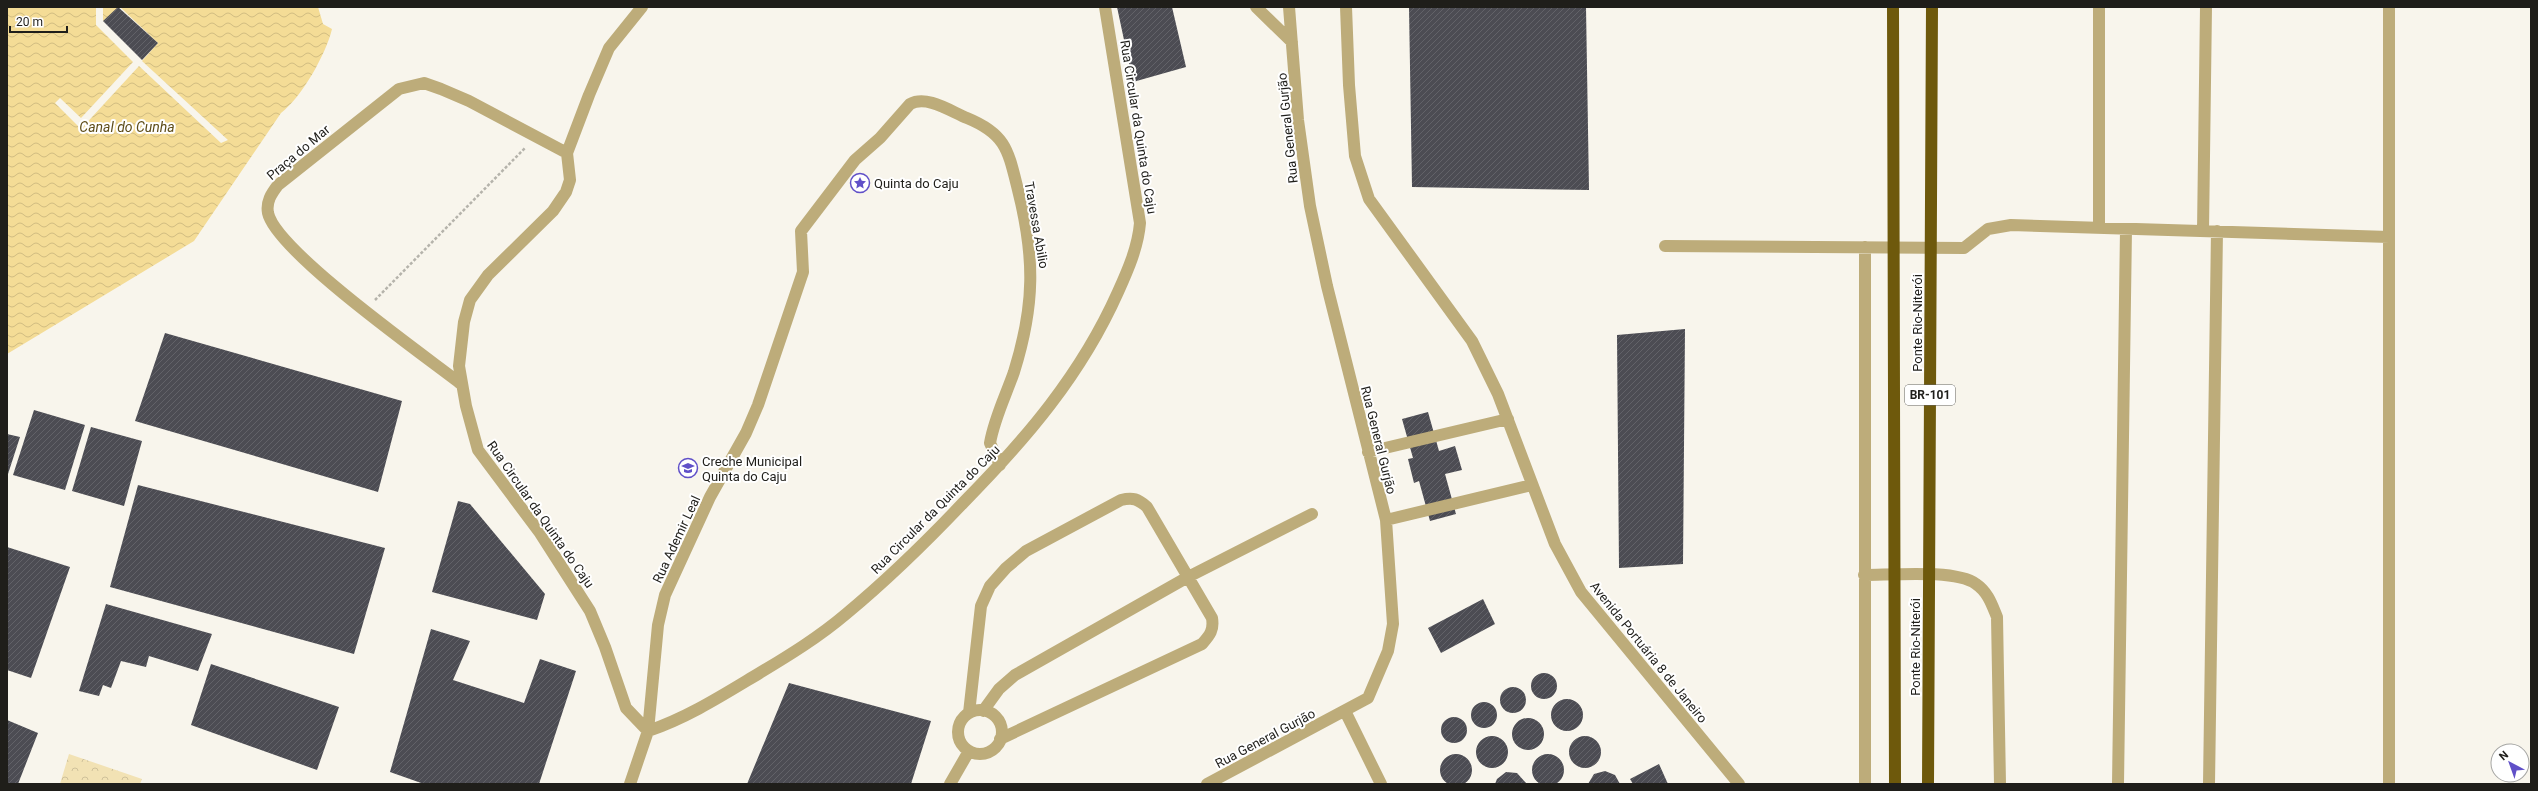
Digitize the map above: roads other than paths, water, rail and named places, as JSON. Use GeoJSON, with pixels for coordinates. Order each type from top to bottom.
{"type":"FeatureCollection","features":[{"type":"Feature","properties":{"kind":"highway","name":"Ponte Rio-Niterói"},"geometry":{"type":"LineString","coordinates":[[1893,7],[1895,784]]}},
{"type":"Feature","properties":{"kind":"highway","name":"Ponte Rio-Niterói"},"geometry":{"type":"LineString","coordinates":[[1928,784],[1932,7]]}},
{"type":"Feature","properties":{"kind":"street","name":"Rua Circular da Quinta do Caju"},"geometry":{"type":"LineString","coordinates":[[642,7],[609,48],[567,153],[570,180],[566,192],[553,211],[488,275],[470,300],[464,322],[459,366],[461,384],[478,450],[540,533],[590,611],[605,647],[626,708],[648,731],[673,722],[725,694],[788,656],[845,615],[922,546],[1023,441],[1076,372],[1107,317],[1124,280],[1139,235],[1138,198],[1105,7]]}},
{"type":"Feature","properties":{"kind":"street"},"geometry":{"type":"LineString","coordinates":[[1256,7],[1292,42]]}},
{"type":"Feature","properties":{"kind":"street","name":"Rua General Gurjão"},"geometry":{"type":"LineString","coordinates":[[1207,784],[1368,698],[1388,651],[1393,624],[1386,520],[1327,286],[1310,206],[1298,120],[1289,7]]}},
{"type":"Feature","properties":{"kind":"street","name":"Avenida Portuária 8 de Janeiro"},"geometry":{"type":"LineString","coordinates":[[1346,7],[1348,85],[1355,156],[1369,199],[1472,341],[1508,419],[1555,544],[1581,592],[1739,784]]}},
{"type":"Feature","properties":{"kind":"street"},"geometry":{"type":"LineString","coordinates":[[2099,228],[2100,7]]}},
{"type":"Feature","properties":{"kind":"street"},"geometry":{"type":"LineString","coordinates":[[2203,231],[2206,7]]}},
{"type":"Feature","properties":{"kind":"street"},"geometry":{"type":"LineString","coordinates":[[2389,7],[2389,784]]}},
{"type":"Feature","properties":{"kind":"street","name":"Praça do Mar"},"geometry":{"type":"LineString","coordinates":[[461,384],[365,310],[319,272],[280,236],[268,214],[267,205],[270,195],[278,185],[399,89],[415,84],[424,83],[470,101],[567,153]]}},
{"type":"Feature","properties":{"kind":"street","name":"Travessa Abilio"},"geometry":{"type":"LineString","coordinates":[[905,110],[910,104],[921,100],[988,127],[1002,141],[1014,171],[1030,250],[1031,300],[1019,355],[990,443],[1000,465]]}},
{"type":"Feature","properties":{"kind":"street","name":"Rua Ademir Leal"},"geometry":{"type":"LineString","coordinates":[[630,784],[648,731],[658,625],[665,595],[710,497],[746,434],[758,405],[803,272],[801,231],[823,199],[855,160],[880,138],[905,110]]}},
{"type":"Feature","properties":{"kind":"street"},"geometry":{"type":"LineString","coordinates":[[1665,246],[1964,248],[1988,229],[2010,225],[2389,237]]}},
{"type":"Feature","properties":{"kind":"street"},"geometry":{"type":"LineString","coordinates":[[2118,784],[2126,229]]}},
{"type":"Feature","properties":{"kind":"street"},"geometry":{"type":"LineString","coordinates":[[2209,784],[2217,232]]}},
{"type":"Feature","properties":{"kind":"street"},"geometry":{"type":"LineString","coordinates":[[1865,248],[1865,784]]}},
{"type":"Feature","properties":{"kind":"street"},"geometry":{"type":"LineString","coordinates":[[1368,452],[1508,419]]}},
{"type":"Feature","properties":{"kind":"street"},"geometry":{"type":"LineString","coordinates":[[1386,520],[1532,485]]}},
{"type":"Feature","properties":{"kind":"street"},"geometry":{"type":"LineString","coordinates":[[968,714],[981,606],[990,586],[1006,568],[1026,551],[1121,500],[1131,498],[1139,500],[1147,507],[1212,618],[1212,631],[1202,644],[1000,740]]}},
{"type":"Feature","properties":{"kind":"street"},"geometry":{"type":"LineString","coordinates":[[983,711],[999,689],[1014,675],[1188,577],[1312,514]]}},
{"type":"Feature","properties":{"kind":"street"},"geometry":{"type":"LineString","coordinates":[[1864,575],[1954,575],[1976,583],[1990,599],[1997,617],[2000,784]]}},
{"type":"Feature","properties":{"kind":"street"},"geometry":{"type":"LineString","coordinates":[[983,711],[996,718],[1002,732],[1000,740],[991,751],[976,754],[969,752],[963,747],[958,733],[963,718],[968,714],[983,711]]}},
{"type":"Feature","properties":{"kind":"street"},"geometry":{"type":"LineString","coordinates":[[1345,711],[1381,784]]}},
{"type":"Feature","properties":{"kind":"street"},"geometry":{"type":"LineString","coordinates":[[950,784],[969,752]]}},
{"type":"Feature","properties":{"kind":"water","name":"Canal do Cunha"},"geometry":{"type":"Polygon","coordinates":[[[7,7],[318,7],[323,24],[332,29],[319,62],[305,86],[289,106],[281,113],[194,241],[7,354],[7,7]]]}},
{"type":"Feature","properties":{"kind":"place","name":"Quinta do Caju"},"geometry":{"type":"Point","coordinates":[860,183]}},
{"type":"Feature","properties":{"kind":"place","name":"Creche Municipal Quinta do Caju"},"geometry":{"type":"Point","coordinates":[688,468]}}]}
